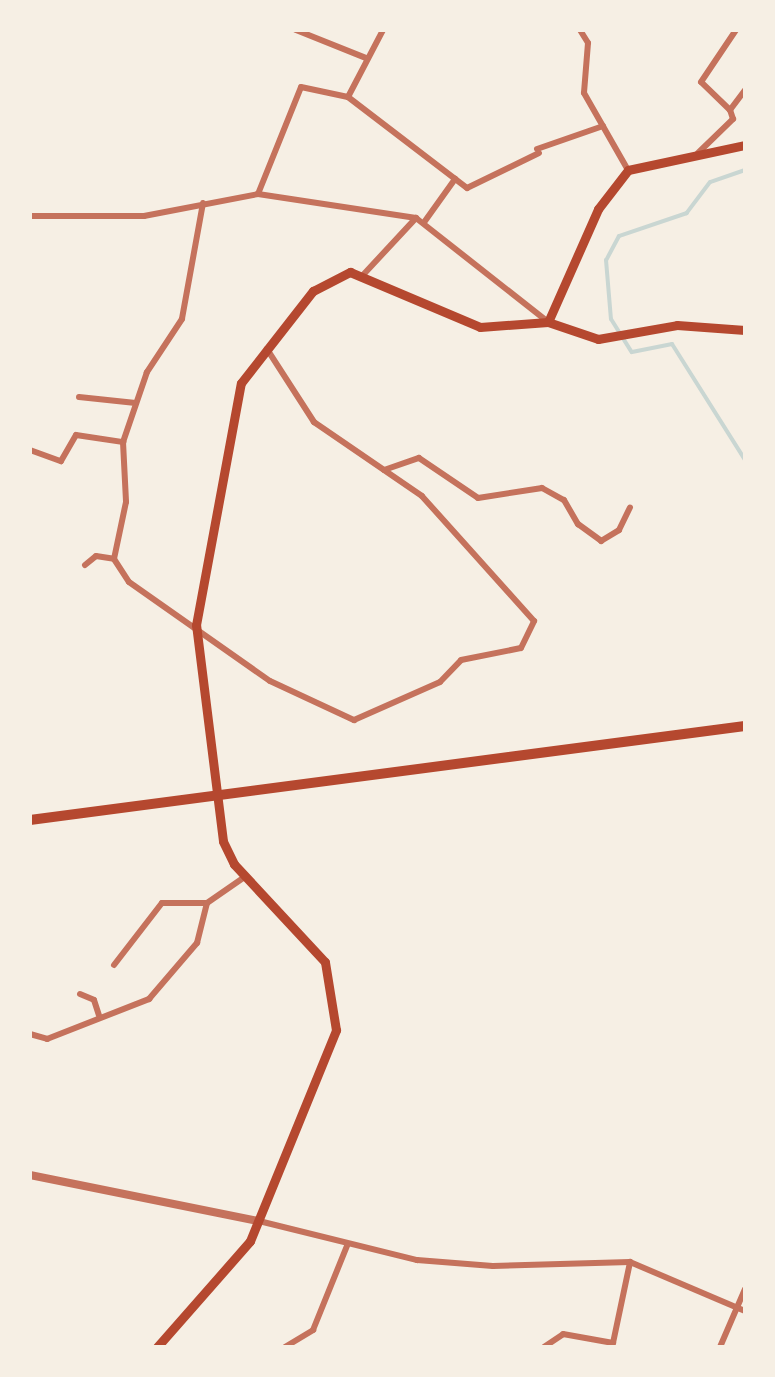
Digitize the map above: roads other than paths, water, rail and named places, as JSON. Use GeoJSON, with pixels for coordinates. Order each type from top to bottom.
{"type":"FeatureCollection","features":[{"type":"Feature","properties":{"kind":"main road"},"geometry":{"type":"LineString","coordinates":[[548,322],[598,209],[628,170],[745,145]]}},
{"type":"Feature","properties":{"kind":"main road"},"geometry":{"type":"LineString","coordinates":[[157,1347],[240,1258],[331,1055],[336,1004],[316,948],[227,855],[196,625],[241,383],[313,291],[350,272],[480,327],[548,322],[598,339],[677,325],[745,330]]}},
{"type":"Feature","properties":{"kind":"main road"},"geometry":{"type":"LineString","coordinates":[[30,820],[745,726]]}},
{"type":"Feature","properties":{"kind":"street"},"geometry":{"type":"LineString","coordinates":[[296,30],[366,58]]}},
{"type":"Feature","properties":{"kind":"street"},"geometry":{"type":"LineString","coordinates":[[348,97],[383,30]]}},
{"type":"Feature","properties":{"kind":"street"},"geometry":{"type":"LineString","coordinates":[[580,30],[588,43],[584,93],[628,170]]}},
{"type":"Feature","properties":{"kind":"street"},"geometry":{"type":"LineString","coordinates":[[698,153],[733,119],[730,110],[701,82],[736,30]]}},
{"type":"Feature","properties":{"kind":"street"},"geometry":{"type":"LineString","coordinates":[[258,194],[301,87],[348,97],[467,188],[538,151],[603,126]]}},
{"type":"Feature","properties":{"kind":"street"},"geometry":{"type":"LineString","coordinates":[[730,110],[745,90]]}},
{"type":"Feature","properties":{"kind":"street"},"geometry":{"type":"LineString","coordinates":[[425,221],[455,179]]}},
{"type":"Feature","properties":{"kind":"street"},"geometry":{"type":"LineString","coordinates":[[30,216],[131,217],[258,194],[416,218],[425,221],[472,268],[548,322]]}},
{"type":"Feature","properties":{"kind":"street"},"geometry":{"type":"LineString","coordinates":[[203,203],[182,319],[147,372],[123,442],[126,502],[114,559],[129,582],[196,625],[270,681],[354,720],[440,682],[461,660],[521,648],[534,621],[422,496],[314,422],[267,349]]}},
{"type":"Feature","properties":{"kind":"street"},"geometry":{"type":"LineString","coordinates":[[363,275],[416,218]]}},
{"type":"Feature","properties":{"kind":"street"},"geometry":{"type":"LineString","coordinates":[[79,397],[136,403]]}},
{"type":"Feature","properties":{"kind":"street"},"geometry":{"type":"LineString","coordinates":[[30,450],[61,461],[76,435],[123,442]]}},
{"type":"Feature","properties":{"kind":"street"},"geometry":{"type":"LineString","coordinates":[[384,470],[419,458],[478,498],[542,488],[564,500],[578,524],[601,541],[619,530],[630,507]]}},
{"type":"Feature","properties":{"kind":"street"},"geometry":{"type":"LineString","coordinates":[[85,565],[96,556],[114,559]]}},
{"type":"Feature","properties":{"kind":"street"},"geometry":{"type":"LineString","coordinates":[[114,965],[162,903],[207,903],[246,876]]}},
{"type":"Feature","properties":{"kind":"street"},"geometry":{"type":"LineString","coordinates":[[30,1034],[47,1039],[99,1015],[149,999],[197,943],[207,903]]}},
{"type":"Feature","properties":{"kind":"street"},"geometry":{"type":"LineString","coordinates":[[80,994],[94,1000],[99,1015]]}},
{"type":"Feature","properties":{"kind":"street"},"geometry":{"type":"LineString","coordinates":[[30,1175],[259,1221],[347,1246],[493,1266],[630,1262],[745,1311]]}},
{"type":"Feature","properties":{"kind":"street"},"geometry":{"type":"LineString","coordinates":[[285,1347],[313,1330],[347,1246]]}},
{"type":"Feature","properties":{"kind":"street"},"geometry":{"type":"LineString","coordinates":[[544,1347],[563,1334],[613,1343],[630,1262]]}},
{"type":"Feature","properties":{"kind":"street"},"geometry":{"type":"LineString","coordinates":[[720,1347],[745,1289]]}},
{"type":"Feature","properties":{"kind":"waterway"},"geometry":{"type":"LineString","coordinates":[[745,170],[710,182],[687,213],[619,236],[606,260],[611,319],[632,352],[672,344],[745,460]]}}]}
